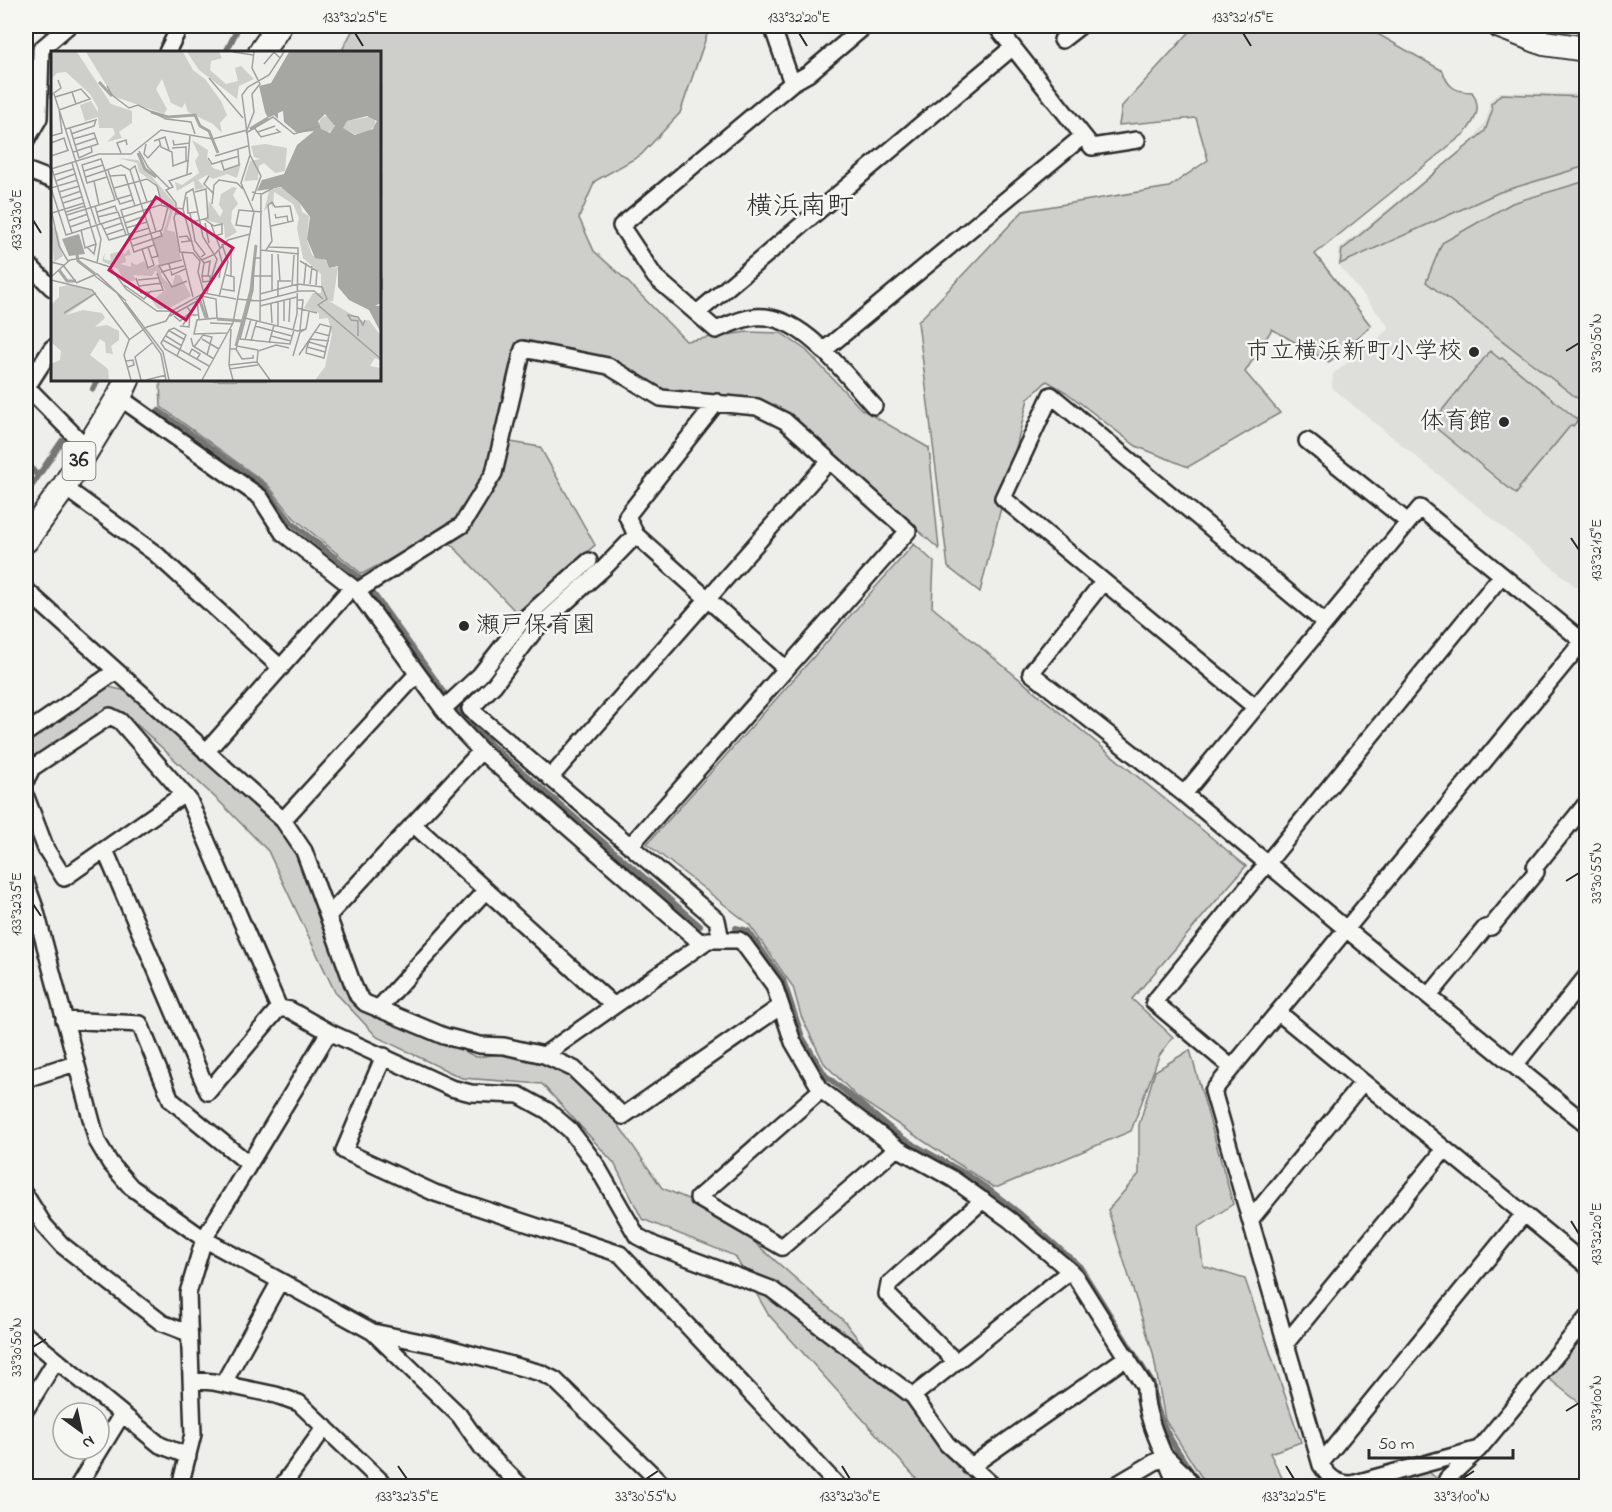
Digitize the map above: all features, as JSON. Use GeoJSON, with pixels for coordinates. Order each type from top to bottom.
{"type":"FeatureCollection","features":[{"type":"Feature","properties":{"kind":"main road"},"geometry":{"type":"LineString","coordinates":[[262,51],[279,26]]}},
{"type":"Feature","properties":{"kind":"main road"},"geometry":{"type":"LineString","coordinates":[[1500,26],[1544,43],[1587,50]]}},
{"type":"Feature","properties":{"kind":"main road","name":"36"},"geometry":{"type":"LineString","coordinates":[[26,537],[64,487],[123,388]]}},
{"type":"Feature","properties":{"kind":"street"},"geometry":{"type":"LineString","coordinates":[[26,141],[39,118],[41,49],[68,26]]}},
{"type":"Feature","properties":{"kind":"street"},"geometry":{"type":"LineString","coordinates":[[168,51],[180,26]]}},
{"type":"Feature","properties":{"kind":"street"},"geometry":{"type":"LineString","coordinates":[[772,26],[792,83]]}},
{"type":"Feature","properties":{"kind":"street"},"geometry":{"type":"LineString","coordinates":[[865,26],[808,74],[792,83],[621,226],[656,277],[716,330],[737,321],[755,317],[772,318],[799,329],[812,339],[874,406]]}},
{"type":"Feature","properties":{"kind":"street"},"geometry":{"type":"LineString","coordinates":[[996,26],[1092,147],[1137,140]]}},
{"type":"Feature","properties":{"kind":"street"},"geometry":{"type":"LineString","coordinates":[[1062,40],[1076,27]]}},
{"type":"Feature","properties":{"kind":"street"},"geometry":{"type":"LineString","coordinates":[[697,313],[1013,47]]}},
{"type":"Feature","properties":{"kind":"street"},"geometry":{"type":"LineString","coordinates":[[823,351],[1083,136]]}},
{"type":"Feature","properties":{"kind":"street"},"geometry":{"type":"LineString","coordinates":[[26,170],[51,180]]}},
{"type":"Feature","properties":{"kind":"street"},"geometry":{"type":"LineString","coordinates":[[26,262],[51,287]]}},
{"type":"Feature","properties":{"kind":"street"},"geometry":{"type":"LineString","coordinates":[[206,752],[280,668],[355,589],[462,525],[494,473],[523,349],[608,366],[661,398],[757,407],[785,421],[908,531],[630,846]]}},
{"type":"Feature","properties":{"kind":"street"},"geometry":{"type":"LineString","coordinates":[[51,350],[26,387],[87,448]]}},
{"type":"Feature","properties":{"kind":"street"},"geometry":{"type":"LineString","coordinates":[[123,388],[260,497],[283,533],[355,589],[443,709],[481,751],[702,944]]}},
{"type":"Feature","properties":{"kind":"street"},"geometry":{"type":"LineString","coordinates":[[1255,707],[1003,498],[1051,395],[1324,622]]}},
{"type":"Feature","properties":{"kind":"street"},"geometry":{"type":"LineString","coordinates":[[717,402],[627,516],[636,535],[786,669]]}},
{"type":"Feature","properties":{"kind":"street"},"geometry":{"type":"LineString","coordinates":[[1307,441],[1408,522]]}},
{"type":"Feature","properties":{"kind":"street"},"geometry":{"type":"LineString","coordinates":[[550,778],[829,461]]}},
{"type":"Feature","properties":{"kind":"street"},"geometry":{"type":"LineString","coordinates":[[64,487],[156,554],[280,668]]}},
{"type":"Feature","properties":{"kind":"street"},"geometry":{"type":"LineString","coordinates":[[1184,794],[1420,508],[1585,642],[1213,1091],[1321,1463],[1333,1480],[1342,1484],[1352,1484],[1479,1449]]}},
{"type":"Feature","properties":{"kind":"street"},"geometry":{"type":"LineString","coordinates":[[636,535],[605,567],[535,630],[494,685],[470,709],[717,920],[721,940]]}},
{"type":"Feature","properties":{"kind":"street"},"geometry":{"type":"LineString","coordinates":[[443,709],[480,675],[523,620],[588,561]]}},
{"type":"Feature","properties":{"kind":"street"},"geometry":{"type":"LineString","coordinates":[[1232,1068],[1154,1002],[1502,575]]}},
{"type":"Feature","properties":{"kind":"street"},"geometry":{"type":"LineString","coordinates":[[1103,582],[1031,673],[1184,794],[1346,929],[1587,1124]]}},
{"type":"Feature","properties":{"kind":"street"},"geometry":{"type":"LineString","coordinates":[[26,590],[283,820],[304,851],[358,996],[365,1002],[444,1036],[480,1045],[504,1046],[544,1055],[574,1069],[623,1116],[781,1006]]}},
{"type":"Feature","properties":{"kind":"street"},"geometry":{"type":"LineString","coordinates":[[26,732],[116,671]]}},
{"type":"Feature","properties":{"kind":"street"},"geometry":{"type":"LineString","coordinates":[[283,820],[417,674]]}},
{"type":"Feature","properties":{"kind":"street"},"geometry":{"type":"LineString","coordinates":[[26,780],[32,768],[110,716],[120,722],[189,800],[279,1008]]}},
{"type":"Feature","properties":{"kind":"street"},"geometry":{"type":"LineString","coordinates":[[328,916],[481,751]]}},
{"type":"Feature","properties":{"kind":"street"},"geometry":{"type":"LineString","coordinates":[[26,797],[46,849],[64,878],[184,794]]}},
{"type":"Feature","properties":{"kind":"street"},"geometry":{"type":"LineString","coordinates":[[1429,996],[1485,928],[1491,927],[1536,872],[1535,867],[1587,804]]}},
{"type":"Feature","properties":{"kind":"street"},"geometry":{"type":"LineString","coordinates":[[413,824],[614,1006]]}},
{"type":"Feature","properties":{"kind":"street"},"geometry":{"type":"LineString","coordinates":[[105,850],[208,1092],[279,1008]]}},
{"type":"Feature","properties":{"kind":"street"},"geometry":{"type":"LineString","coordinates":[[26,883],[30,909],[64,1020],[97,1141],[110,1163],[131,1187],[204,1239],[373,1332],[459,1415],[483,1449],[521,1486]]}},
{"type":"Feature","properties":{"kind":"street"},"geometry":{"type":"LineString","coordinates":[[378,1009],[486,890]]}},
{"type":"Feature","properties":{"kind":"street"},"geometry":{"type":"LineString","coordinates":[[544,1055],[708,940],[739,940],[774,985],[793,1042],[821,1090],[897,1148],[953,1179],[983,1200],[1075,1276],[1145,1387],[1145,1399],[1177,1486]]}},
{"type":"Feature","properties":{"kind":"street"},"geometry":{"type":"LineString","coordinates":[[1515,1065],[1587,977]]}},
{"type":"Feature","properties":{"kind":"street"},"geometry":{"type":"LineString","coordinates":[[279,1008],[290,1010],[329,1032],[451,1088],[471,1093],[519,1095],[548,1111],[570,1130],[595,1163],[637,1236],[654,1245],[771,1289],[913,1396],[947,1444],[993,1486]]}},
{"type":"Feature","properties":{"kind":"street"},"geometry":{"type":"LineString","coordinates":[[1279,1013],[1587,1265]]}},
{"type":"Feature","properties":{"kind":"street"},"geometry":{"type":"LineString","coordinates":[[64,1020],[141,1024],[171,1100],[249,1164]]}},
{"type":"Feature","properties":{"kind":"street"},"geometry":{"type":"LineString","coordinates":[[180,1486],[193,1434],[188,1293],[204,1239],[329,1032]]}},
{"type":"Feature","properties":{"kind":"street"},"geometry":{"type":"LineString","coordinates":[[384,1056],[344,1151],[435,1193],[620,1254],[838,1486]]}},
{"type":"Feature","properties":{"kind":"street"},"geometry":{"type":"LineString","coordinates":[[26,1079],[75,1063]]}},
{"type":"Feature","properties":{"kind":"street"},"geometry":{"type":"LineString","coordinates":[[1251,1220],[1364,1082]]}},
{"type":"Feature","properties":{"kind":"street"},"geometry":{"type":"LineString","coordinates":[[821,1090],[698,1198],[782,1247],[897,1148]]}},
{"type":"Feature","properties":{"kind":"street"},"geometry":{"type":"LineString","coordinates":[[1286,1343],[1445,1149]]}},
{"type":"Feature","properties":{"kind":"street"},"geometry":{"type":"LineString","coordinates":[[26,1196],[44,1225],[62,1245],[162,1323],[188,1333]]}},
{"type":"Feature","properties":{"kind":"street"},"geometry":{"type":"LineString","coordinates":[[956,1362],[887,1294],[889,1284],[983,1200]]}},
{"type":"Feature","properties":{"kind":"street"},"geometry":{"type":"LineString","coordinates":[[1321,1463],[1524,1214]]}},
{"type":"Feature","properties":{"kind":"street"},"geometry":{"type":"LineString","coordinates":[[620,1254],[637,1236]]}},
{"type":"Feature","properties":{"kind":"street"},"geometry":{"type":"LineString","coordinates":[[913,1396],[1070,1271]]}},
{"type":"Feature","properties":{"kind":"street"},"geometry":{"type":"LineString","coordinates":[[223,1384],[280,1281]]}},
{"type":"Feature","properties":{"kind":"street"},"geometry":{"type":"LineString","coordinates":[[1456,1486],[1447,1479],[1479,1449],[1587,1319]]}},
{"type":"Feature","properties":{"kind":"street"},"geometry":{"type":"LineString","coordinates":[[373,1332],[445,1347],[541,1373],[555,1380],[664,1486]]}},
{"type":"Feature","properties":{"kind":"street"},"geometry":{"type":"LineString","coordinates":[[26,1335],[160,1445],[188,1456]]}},
{"type":"Feature","properties":{"kind":"street"},"geometry":{"type":"LineString","coordinates":[[970,1467],[1127,1357]]}},
{"type":"Feature","properties":{"kind":"street"},"geometry":{"type":"LineString","coordinates":[[26,1409],[56,1360]]}},
{"type":"Feature","properties":{"kind":"street"},"geometry":{"type":"LineString","coordinates":[[192,1380],[276,1395],[299,1403],[386,1486]]}},
{"type":"Feature","properties":{"kind":"street"},"geometry":{"type":"LineString","coordinates":[[78,1486],[122,1414]]}},
{"type":"Feature","properties":{"kind":"street"},"geometry":{"type":"LineString","coordinates":[[282,1486],[325,1427]]}},
{"type":"Feature","properties":{"kind":"street"},"geometry":{"type":"LineString","coordinates":[[1114,1486],[1165,1456]]}},
{"type":"Feature","properties":{"kind":"street"},"geometry":{"type":"LineString","coordinates":[[1165,1456],[1184,1474],[1192,1486]]}},
{"type":"Feature","properties":{"kind":"shaded area"},"geometry":{"type":"Polygon","coordinates":[[[355,26],[710,26],[680,113],[641,155],[595,181],[579,218],[594,251],[686,341],[747,332],[781,333],[806,350],[861,409],[929,448],[939,549],[789,417],[662,393],[554,350],[518,343],[492,472],[460,522],[362,574],[294,518],[267,484],[161,407],[160,381],[381,381],[381,51],[342,51],[355,26]]]}},
{"type":"Feature","properties":{"kind":"shaded area"},"geometry":{"type":"Polygon","coordinates":[[[1195,26],[1369,26],[1374,32],[1443,71],[1453,88],[1472,92],[1477,103],[1476,113],[1465,133],[1315,254],[1371,326],[1329,362],[1272,329],[1245,372],[1280,413],[1188,467],[1136,446],[1066,392],[1047,381],[1028,399],[980,592],[948,567],[918,322],[1023,211],[1169,187],[1208,160],[1196,118],[1119,125],[1122,106],[1195,26]]]}},
{"type":"Feature","properties":{"kind":"shaded area","name":"市立横浜新町小学校"},"geometry":{"type":"Polygon","coordinates":[[[1499,92],[1586,94],[1586,595],[1332,388],[1333,374],[1389,327],[1338,264],[1339,249],[1473,140],[1486,120],[1489,102],[1499,92]]]}},
{"type":"Feature","properties":{"kind":"shaded area"},"geometry":{"type":"Polygon","coordinates":[[[1501,94],[1586,97],[1586,166],[1500,192],[1340,264],[1342,250],[1485,131],[1492,111],[1491,104],[1501,94]]]}},
{"type":"Feature","properties":{"kind":"shaded area"},"geometry":{"type":"Polygon","coordinates":[[[1586,181],[1586,397],[1577,398],[1426,282],[1442,243],[1512,203],[1586,181]]]}},
{"type":"Feature","properties":{"kind":"shaded area","name":"体育館"},"geometry":{"type":"Polygon","coordinates":[[[1490,351],[1500,359],[1502,358],[1578,420],[1573,426],[1571,425],[1516,494],[1431,424],[1490,351]]]}},
{"type":"Feature","properties":{"kind":"shaded area"},"geometry":{"type":"Polygon","coordinates":[[[505,441],[540,447],[595,545],[517,613],[447,540],[505,441]]]}},
{"type":"Feature","properties":{"kind":"shaded area"},"geometry":{"type":"Polygon","coordinates":[[[914,544],[934,562],[932,607],[1246,866],[1132,999],[1173,1037],[1159,1056],[1131,1131],[998,1187],[993,1187],[858,1098],[824,1063],[801,1016],[793,987],[749,924],[647,844],[914,544]]]}},
{"type":"Feature","properties":{"kind":"shaded area"},"geometry":{"type":"Polygon","coordinates":[[[100,685],[144,695],[200,759],[247,778],[297,854],[350,968],[382,1011],[476,1057],[546,1049],[604,1104],[662,1188],[721,1213],[844,1321],[913,1409],[986,1486],[923,1486],[768,1314],[735,1256],[642,1219],[614,1163],[542,1084],[462,1078],[377,1037],[335,992],[268,851],[221,803],[129,717],[90,726],[26,766],[26,737],[100,685]]]}},
{"type":"Feature","properties":{"kind":"shaded area"},"geometry":{"type":"Polygon","coordinates":[[[1190,1050],[1233,1204],[1198,1228],[1203,1266],[1245,1279],[1301,1442],[1270,1453],[1286,1486],[1207,1486],[1165,1420],[1153,1353],[1108,1210],[1139,1174],[1139,1125],[1155,1071],[1190,1050]]]}},
{"type":"Feature","properties":{"kind":"shaded area"},"geometry":{"type":"Polygon","coordinates":[[[1586,1332],[1586,1408],[1548,1378],[1586,1332]]]}},
{"type":"Feature","properties":{"kind":"shaded area"},"geometry":{"type":"Polygon","coordinates":[[[1424,1468],[1446,1486],[1350,1486],[1424,1468]]]}},
{"type":"Feature","properties":{"kind":"waterway"},"geometry":{"type":"LineString","coordinates":[[226,51],[239,26]]}},
{"type":"Feature","properties":{"kind":"waterway"},"geometry":{"type":"LineString","coordinates":[[93,389],[97,381]]}},
{"type":"Feature","properties":{"kind":"waterway"},"geometry":{"type":"LineString","coordinates":[[159,411],[264,486],[292,523],[358,576]]}},
{"type":"Feature","properties":{"kind":"waterway"},"geometry":{"type":"LineString","coordinates":[[26,494],[62,441]]}},
{"type":"Feature","properties":{"kind":"waterway"},"geometry":{"type":"LineString","coordinates":[[26,463],[38,476]]}},
{"type":"Feature","properties":{"kind":"waterway"},"geometry":{"type":"LineString","coordinates":[[372,592],[444,692]]}},
{"type":"Feature","properties":{"kind":"waterway"},"geometry":{"type":"LineString","coordinates":[[457,707],[491,745],[700,926]]}},
{"type":"Feature","properties":{"kind":"waterway"},"geometry":{"type":"LineString","coordinates":[[736,928],[748,931],[783,980],[802,1037],[825,1075],[902,1138],[966,1174],[992,1192],[1080,1267],[1153,1384],[1155,1399],[1164,1426],[1201,1486]]}},
{"type":"Feature","properties":{"kind":"place","name":"市立横浜新町小学校"},"geometry":{"type":"Point","coordinates":[1474,352]}},
{"type":"Feature","properties":{"kind":"place","name":"体育館"},"geometry":{"type":"Point","coordinates":[1504,422]}},
{"type":"Feature","properties":{"kind":"place","name":"瀬戸保育園"},"geometry":{"type":"Point","coordinates":[464,626]}},
{"type":"Feature","properties":{"kind":"district","name":"横浜南町"},"geometry":{"type":"Point","coordinates":[800,207]}}]}
